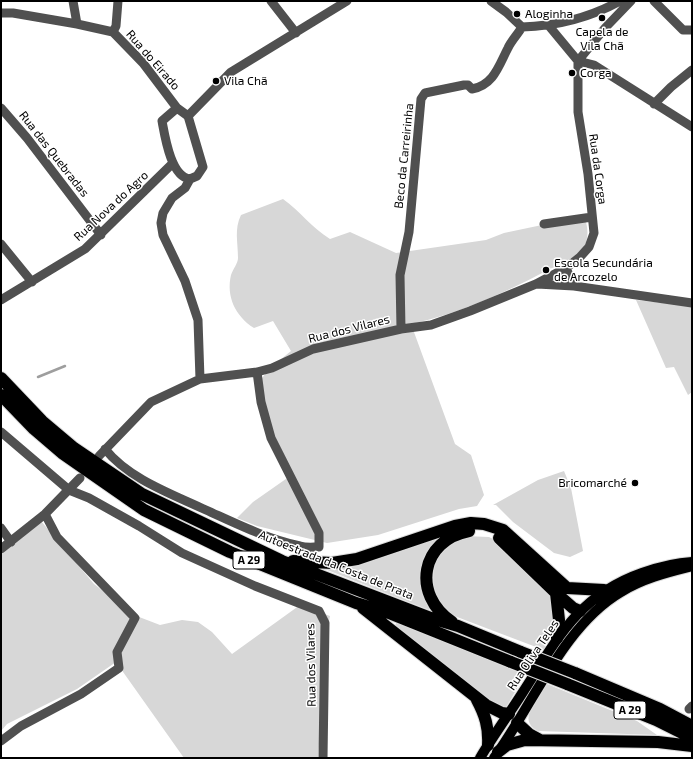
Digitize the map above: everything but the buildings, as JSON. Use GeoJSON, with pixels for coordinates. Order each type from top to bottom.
{"type":"FeatureCollection","features":[{"type":"Feature","properties":{"kind":"highway","name":"Autoestrada da Costa de Prata"},"geometry":{"type":"LineString","coordinates":[[1,378],[42,421],[74,448],[142,494],[282,561],[431,618],[458,626],[575,673],[660,709],[692,726]]}},
{"type":"Feature","properties":{"kind":"highway","name":"Autoestrada da Costa de Prata"},"geometry":{"type":"LineString","coordinates":[[1,395],[34,429],[62,454],[144,510],[230,552],[356,603],[389,613],[567,684],[656,720],[692,738]]}},
{"type":"Feature","properties":{"kind":"highway"},"geometry":{"type":"LineString","coordinates":[[282,561],[332,563],[357,559],[455,526],[471,523],[484,524],[503,530],[561,590],[573,608],[580,611]]}},
{"type":"Feature","properties":{"kind":"highway"},"geometry":{"type":"LineString","coordinates":[[458,626],[445,617],[435,606],[428,592],[425,577],[428,564],[435,551],[445,541],[456,534],[470,531],[488,533],[501,539],[561,590],[604,590]]}},
{"type":"Feature","properties":{"kind":"highway"},"geometry":{"type":"LineString","coordinates":[[557,638],[561,590]]}},
{"type":"Feature","properties":{"kind":"highway"},"geometry":{"type":"LineString","coordinates":[[356,603],[486,705],[513,717],[529,734],[542,740]]}},
{"type":"Feature","properties":{"kind":"highway"},"geometry":{"type":"LineString","coordinates":[[476,697],[487,719],[489,734],[488,745]]}},
{"type":"Feature","properties":{"kind":"highway"},"geometry":{"type":"LineString","coordinates":[[496,755],[507,745],[524,740],[658,742],[692,746]]}},
{"type":"Feature","properties":{"kind":"main road","name":"Rua Oliva Teles"},"geometry":{"type":"LineString","coordinates":[[496,755],[513,717],[519,698],[557,638],[580,611],[604,590],[634,576],[660,567],[692,562]]}},
{"type":"Feature","properties":{"kind":"main road","name":"Rua Oliva Teles"},"geometry":{"type":"LineString","coordinates":[[480,758],[488,745],[513,717],[530,703],[569,640],[596,611],[619,593],[636,583],[692,566]]}},
{"type":"Feature","properties":{"kind":"main road"},"geometry":{"type":"LineString","coordinates":[[580,627],[580,611],[596,611]]}},
{"type":"Feature","properties":{"kind":"street"},"geometry":{"type":"LineString","coordinates":[[73,1],[77,24]]}},
{"type":"Feature","properties":{"kind":"street"},"geometry":{"type":"LineString","coordinates":[[113,32],[116,26],[118,1]]}},
{"type":"Feature","properties":{"kind":"street"},"geometry":{"type":"LineString","coordinates":[[271,1],[296,33]]}},
{"type":"Feature","properties":{"kind":"street"},"geometry":{"type":"LineString","coordinates":[[177,108],[162,121],[173,163],[177,172],[185,179],[190,179],[197,176],[203,167],[188,116],[231,72],[347,1]]}},
{"type":"Feature","properties":{"kind":"street"},"geometry":{"type":"LineString","coordinates":[[491,1],[506,12],[522,27],[549,26],[592,15],[620,1]]}},
{"type":"Feature","properties":{"kind":"street"},"geometry":{"type":"LineString","coordinates":[[578,61],[605,28],[631,1]]}},
{"type":"Feature","properties":{"kind":"street"},"geometry":{"type":"LineString","coordinates":[[654,1],[683,30],[692,30]]}},
{"type":"Feature","properties":{"kind":"street","name":"Rua do Eirado"},"geometry":{"type":"LineString","coordinates":[[1,13],[13,13],[113,32],[143,63],[177,108],[188,116]]}},
{"type":"Feature","properties":{"kind":"street"},"geometry":{"type":"LineString","coordinates":[[549,26],[578,61],[594,65],[692,127]]}},
{"type":"Feature","properties":{"kind":"street","name":"Beco da Carreirinha"},"geometry":{"type":"LineString","coordinates":[[401,329],[400,275],[409,232],[421,98],[425,93],[464,85],[468,85],[472,89],[478,88],[486,83],[496,74],[508,47],[522,27]]}},
{"type":"Feature","properties":{"kind":"street","name":"Rua da Corga"},"geometry":{"type":"LineString","coordinates":[[536,284],[566,268],[580,257],[589,247],[594,233],[578,112],[578,61]]}},
{"type":"Feature","properties":{"kind":"street"},"geometry":{"type":"LineString","coordinates":[[654,104],[671,87],[692,70]]}},
{"type":"Feature","properties":{"kind":"street","name":"Rua das Quebradas"},"geometry":{"type":"LineString","coordinates":[[1,108],[28,138],[101,235]]}},
{"type":"Feature","properties":{"kind":"street","name":"Rua Nova do Agro"},"geometry":{"type":"LineString","coordinates":[[1,300],[85,248],[101,235],[173,163]]}},
{"type":"Feature","properties":{"kind":"street"},"geometry":{"type":"LineString","coordinates":[[190,179],[185,188],[172,198],[163,213],[161,223],[163,235],[185,281],[198,320],[200,379]]}},
{"type":"Feature","properties":{"kind":"street"},"geometry":{"type":"LineString","coordinates":[[544,224],[592,217]]}},
{"type":"Feature","properties":{"kind":"street"},"geometry":{"type":"LineString","coordinates":[[1,244],[32,282]]}},
{"type":"Feature","properties":{"kind":"street"},"geometry":{"type":"LineString","coordinates":[[566,268],[574,286]]}},
{"type":"Feature","properties":{"kind":"street"},"geometry":{"type":"LineString","coordinates":[[536,284],[574,286],[692,303]]}},
{"type":"Feature","properties":{"kind":"street","name":"Rua dos Vilares"},"geometry":{"type":"LineString","coordinates":[[99,456],[105,448],[151,402],[200,379],[257,372],[272,368],[313,349],[401,329],[432,325],[536,284]]}},
{"type":"Feature","properties":{"kind":"street"},"geometry":{"type":"LineString","coordinates":[[105,448],[113,458],[126,468],[161,488],[254,532],[301,546],[319,547],[319,533],[271,438],[261,402],[257,372]]}},
{"type":"Feature","properties":{"kind":"street","name":"Rua dos Vilares"},"geometry":{"type":"LineString","coordinates":[[1,432],[69,490],[89,498],[133,522],[182,553],[255,586],[319,611],[325,623],[323,758]]}},
{"type":"Feature","properties":{"kind":"street"},"geometry":{"type":"LineString","coordinates":[[1,549],[45,514],[80,478]]}},
{"type":"Feature","properties":{"kind":"street"},"geometry":{"type":"LineString","coordinates":[[1,741],[21,726],[81,694],[119,668],[117,652],[135,618],[57,537],[45,514]]}},
{"type":"Feature","properties":{"kind":"street"},"geometry":{"type":"LineString","coordinates":[[1,528],[11,542]]}},
{"type":"Feature","properties":{"kind":"shaded area"},"geometry":{"type":"Polygon","coordinates":[[[283,199],[317,230],[330,239],[350,232],[396,253],[486,240],[504,233],[542,225],[585,219],[587,237],[585,245],[579,253],[571,258],[512,288],[463,309],[411,324],[455,444],[471,455],[484,495],[477,506],[459,509],[378,535],[327,543],[257,526],[237,518],[253,502],[293,474],[272,433],[259,382],[269,369],[291,351],[273,321],[254,328],[242,318],[231,298],[230,290],[231,275],[238,260],[237,231],[241,215],[283,199]]]}},
{"type":"Feature","properties":{"kind":"shaded area"},"geometry":{"type":"Polygon","coordinates":[[[636,300],[691,306],[692,392],[688,395],[674,367],[666,368],[636,300]]]}},
{"type":"Feature","properties":{"kind":"shaded area"},"geometry":{"type":"Polygon","coordinates":[[[564,471],[571,488],[583,551],[570,557],[554,553],[513,522],[496,505],[493,505],[538,480],[564,471]]]}},
{"type":"Feature","properties":{"kind":"shaded area"},"geometry":{"type":"Polygon","coordinates":[[[41,521],[94,584],[134,615],[160,625],[182,620],[198,622],[212,632],[232,654],[300,605],[330,616],[327,632],[318,758],[184,758],[116,662],[77,689],[7,724],[1,731],[1,555],[41,521]]]}},
{"type":"Feature","properties":{"kind":"shaded area"},"geometry":{"type":"Polygon","coordinates":[[[453,531],[434,546],[429,610],[317,566],[453,531]]]}},
{"type":"Feature","properties":{"kind":"shaded area"},"geometry":{"type":"Polygon","coordinates":[[[464,536],[489,537],[501,543],[548,592],[553,607],[554,621],[544,650],[457,617],[447,612],[443,608],[434,587],[433,579],[435,564],[443,550],[464,536]]]}},
{"type":"Feature","properties":{"kind":"shaded area"},"geometry":{"type":"Polygon","coordinates":[[[397,622],[525,675],[505,709],[496,707],[394,627],[397,622]]]}},
{"type":"Feature","properties":{"kind":"shaded area"},"geometry":{"type":"Polygon","coordinates":[[[547,684],[637,721],[657,735],[538,731],[529,721],[529,715],[534,703],[547,684]]]}},
{"type":"Feature","properties":{"kind":"waterway"},"geometry":{"type":"LineString","coordinates":[[38,377],[65,366]]}},
{"type":"Feature","properties":{"kind":"place","name":"Aloginha"},"geometry":{"type":"Point","coordinates":[517,14]}},
{"type":"Feature","properties":{"kind":"place","name":"Capela de Vila Chã"},"geometry":{"type":"Point","coordinates":[602,18]}},
{"type":"Feature","properties":{"kind":"place","name":"Corga"},"geometry":{"type":"Point","coordinates":[572,73]}},
{"type":"Feature","properties":{"kind":"place","name":"Vila Chã"},"geometry":{"type":"Point","coordinates":[216,81]}},
{"type":"Feature","properties":{"kind":"place","name":"Escola Secundária de Arcozelo"},"geometry":{"type":"Point","coordinates":[546,270]}},
{"type":"Feature","properties":{"kind":"place","name":"Bricomarché"},"geometry":{"type":"Point","coordinates":[635,483]}}]}
